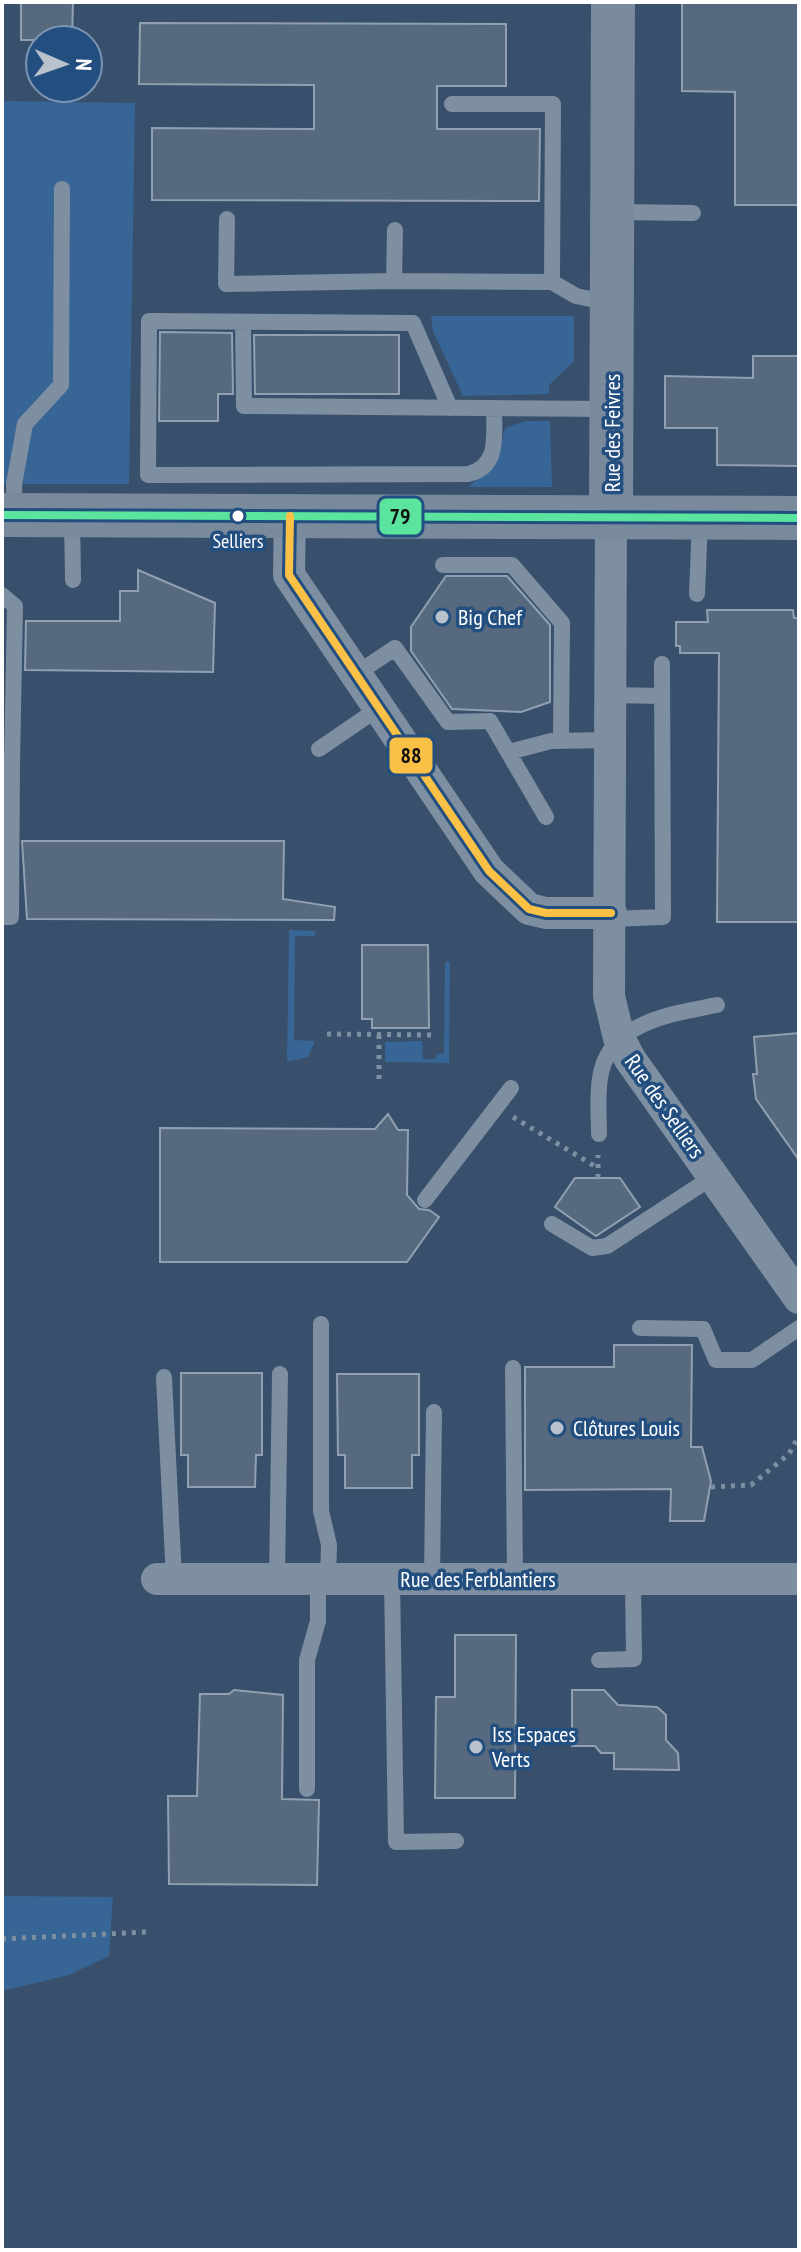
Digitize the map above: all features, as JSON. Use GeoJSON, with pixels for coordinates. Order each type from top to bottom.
{"type":"FeatureCollection","features":[{"type":"Feature","properties":{"kind":"street","name":"Rue des Feivres"},"geometry":{"type":"LineString","coordinates":[[610,916],[613,2]]}},
{"type":"Feature","properties":{"kind":"street"},"geometry":{"type":"LineString","coordinates":[[8,515],[799,518]]}},
{"type":"Feature","properties":{"kind":"street"},"geometry":{"type":"LineString","coordinates":[[290,516],[289,575],[489,871],[529,909],[546,913],[610,916]]}},
{"type":"Feature","properties":{"kind":"street","name":"Rue des Selliers"},"geometry":{"type":"LineString","coordinates":[[610,916],[609,996],[619,1038],[630,1059],[799,1298]]}},
{"type":"Feature","properties":{"kind":"street","name":"Rue des Ferblantiers"},"geometry":{"type":"LineString","coordinates":[[165,1579],[799,1579]]}},
{"type":"Feature","properties":{"kind":"lane"},"geometry":{"type":"LineString","coordinates":[[452,104],[553,104],[552,282]]}},
{"type":"Feature","properties":{"kind":"lane"},"geometry":{"type":"LineString","coordinates":[[8,515],[25,424],[61,385],[62,189]]}},
{"type":"Feature","properties":{"kind":"lane"},"geometry":{"type":"LineString","coordinates":[[612,212],[693,213]]}},
{"type":"Feature","properties":{"kind":"lane"},"geometry":{"type":"LineString","coordinates":[[227,219],[226,284],[552,282],[576,296],[612,303]]}},
{"type":"Feature","properties":{"kind":"lane"},"geometry":{"type":"LineString","coordinates":[[394,281],[395,230]]}},
{"type":"Feature","properties":{"kind":"lane"},"geometry":{"type":"LineString","coordinates":[[450,408],[413,323],[149,321],[148,475],[468,474],[481,471],[491,459],[494,408]]}},
{"type":"Feature","properties":{"kind":"lane"},"geometry":{"type":"LineString","coordinates":[[243,322],[244,406],[612,409]]}},
{"type":"Feature","properties":{"kind":"lane"},"geometry":{"type":"LineString","coordinates":[[72,515],[73,580]]}},
{"type":"Feature","properties":{"kind":"lane"},"geometry":{"type":"LineString","coordinates":[[697,594],[700,518]]}},
{"type":"Feature","properties":{"kind":"lane"},"geometry":{"type":"LineString","coordinates":[[443,565],[512,565],[562,623],[561,740]]}},
{"type":"Feature","properties":{"kind":"lane"},"geometry":{"type":"LineString","coordinates":[[2,595],[15,606],[7,764],[11,917],[2,917]]}},
{"type":"Feature","properties":{"kind":"lane"},"geometry":{"type":"LineString","coordinates":[[356,674],[395,648],[448,722],[490,721],[546,817]]}},
{"type":"Feature","properties":{"kind":"lane"},"geometry":{"type":"LineString","coordinates":[[610,916],[663,917],[662,664]]}},
{"type":"Feature","properties":{"kind":"lane"},"geometry":{"type":"LineString","coordinates":[[611,695],[662,696]]}},
{"type":"Feature","properties":{"kind":"lane"},"geometry":{"type":"LineString","coordinates":[[319,749],[379,708]]}},
{"type":"Feature","properties":{"kind":"lane"},"geometry":{"type":"LineString","coordinates":[[509,752],[561,740],[611,740]]}},
{"type":"Feature","properties":{"kind":"lane"},"geometry":{"type":"LineString","coordinates":[[599,1134],[599,1079],[619,1038],[659,1016],[717,1005]]}},
{"type":"Feature","properties":{"kind":"lane"},"geometry":{"type":"LineString","coordinates":[[425,1200],[511,1088]]}},
{"type":"Feature","properties":{"kind":"lane"},"geometry":{"type":"LineString","coordinates":[[552,1224],[592,1248],[607,1246],[714,1176]]}},
{"type":"Feature","properties":{"kind":"lane"},"geometry":{"type":"LineString","coordinates":[[307,1789],[307,1660],[318,1621],[329,1545],[321,1511],[321,1324]]}},
{"type":"Feature","properties":{"kind":"lane"},"geometry":{"type":"LineString","coordinates":[[640,1328],[703,1329],[716,1360],[752,1360],[799,1328]]}},
{"type":"Feature","properties":{"kind":"lane"},"geometry":{"type":"LineString","coordinates":[[513,1368],[515,1579]]}},
{"type":"Feature","properties":{"kind":"lane"},"geometry":{"type":"LineString","coordinates":[[277,1579],[280,1374]]}},
{"type":"Feature","properties":{"kind":"lane"},"geometry":{"type":"LineString","coordinates":[[164,1377],[165,1579]]}},
{"type":"Feature","properties":{"kind":"lane"},"geometry":{"type":"LineString","coordinates":[[432,1580],[434,1412]]}},
{"type":"Feature","properties":{"kind":"lane"},"geometry":{"type":"LineString","coordinates":[[392,1579],[396,1842],[456,1841]]}},
{"type":"Feature","properties":{"kind":"lane"},"geometry":{"type":"LineString","coordinates":[[599,1660],[634,1659],[633,1579]]}},
{"type":"Feature","properties":{"kind":"path"},"geometry":{"type":"LineString","coordinates":[[327,1034],[434,1035]]}},
{"type":"Feature","properties":{"kind":"path"},"geometry":{"type":"LineString","coordinates":[[379,1034],[379,1079]]}},
{"type":"Feature","properties":{"kind":"path"},"geometry":{"type":"LineString","coordinates":[[497,1106],[598,1168]]}},
{"type":"Feature","properties":{"kind":"path"},"geometry":{"type":"LineString","coordinates":[[711,1487],[751,1485],[789,1454],[796,1441]]}},
{"type":"Feature","properties":{"kind":"path"},"geometry":{"type":"LineString","coordinates":[[2,1939],[147,1932]]}},
{"type":"Feature","properties":{"kind":"shaded area"},"geometry":{"type":"Polygon","coordinates":[[[2,101],[24,101],[24,104],[135,103],[129,484],[2,484],[2,101]]]}},
{"type":"Feature","properties":{"kind":"shaded area"},"geometry":{"type":"Polygon","coordinates":[[[431,316],[574,316],[574,361],[549,385],[549,394],[463,396],[433,331],[431,316]]]}},
{"type":"Feature","properties":{"kind":"shaded area"},"geometry":{"type":"Polygon","coordinates":[[[525,421],[550,421],[552,487],[468,487],[497,461],[505,428],[525,421]]]}},
{"type":"Feature","properties":{"kind":"shaded area"},"geometry":{"type":"Polygon","coordinates":[[[289,930],[315,931],[315,936],[295,936],[294,1040],[315,1041],[308,1057],[287,1062],[289,930]]]}},
{"type":"Feature","properties":{"kind":"shaded area"},"geometry":{"type":"Polygon","coordinates":[[[445,962],[450,962],[449,1063],[385,1062],[385,1042],[422,1041],[423,1059],[436,1059],[437,1054],[444,1054],[445,962]]]}},
{"type":"Feature","properties":{"kind":"shaded area"},"geometry":{"type":"Polygon","coordinates":[[[2,1896],[113,1897],[109,1956],[69,1975],[2,1991],[2,1896]]]}},
{"type":"Feature","properties":{"kind":"building"},"geometry":{"type":"Polygon","coordinates":[[[21,2],[73,2],[72,24],[24,24],[24,40],[21,40],[21,2]]]}},
{"type":"Feature","properties":{"kind":"building"},"geometry":{"type":"Polygon","coordinates":[[[682,2],[799,2],[799,205],[735,205],[735,92],[682,91],[682,2]]]}},
{"type":"Feature","properties":{"kind":"building"},"geometry":{"type":"Polygon","coordinates":[[[140,23],[506,24],[506,86],[437,86],[437,129],[540,129],[539,201],[152,200],[152,128],[314,129],[314,85],[139,84],[140,23]]]}},
{"type":"Feature","properties":{"kind":"building"},"geometry":{"type":"Polygon","coordinates":[[[160,332],[232,333],[233,394],[218,394],[218,421],[159,421],[160,332]]]}},
{"type":"Feature","properties":{"kind":"building"},"geometry":{"type":"Polygon","coordinates":[[[254,335],[399,335],[399,394],[255,394],[254,335]]]}},
{"type":"Feature","properties":{"kind":"building"},"geometry":{"type":"Polygon","coordinates":[[[753,356],[799,356],[799,466],[717,465],[717,428],[665,428],[665,376],[753,378],[753,356]]]}},
{"type":"Feature","properties":{"kind":"building"},"geometry":{"type":"Polygon","coordinates":[[[138,570],[215,603],[213,672],[25,670],[26,621],[120,621],[120,591],[138,591],[138,570]]]}},
{"type":"Feature","properties":{"kind":"building"},"geometry":{"type":"Polygon","coordinates":[[[446,576],[507,576],[550,625],[550,702],[521,712],[452,709],[411,651],[411,627],[446,576]]]}},
{"type":"Feature","properties":{"kind":"building"},"geometry":{"type":"Polygon","coordinates":[[[707,610],[793,610],[794,618],[799,618],[799,922],[717,922],[719,653],[680,653],[680,646],[676,646],[676,622],[708,622],[707,610]]]}},
{"type":"Feature","properties":{"kind":"building"},"geometry":{"type":"Polygon","coordinates":[[[22,841],[284,841],[283,899],[335,907],[334,920],[27,919],[22,841]]]}},
{"type":"Feature","properties":{"kind":"building"},"geometry":{"type":"Polygon","coordinates":[[[362,945],[428,945],[429,1028],[372,1028],[372,1019],[362,1019],[362,945]]]}},
{"type":"Feature","properties":{"kind":"building"},"geometry":{"type":"Polygon","coordinates":[[[799,1033],[799,1160],[756,1099],[753,1074],[757,1074],[754,1037],[799,1033]]]}},
{"type":"Feature","properties":{"kind":"building"},"geometry":{"type":"Polygon","coordinates":[[[388,1114],[398,1130],[408,1130],[407,1195],[419,1209],[429,1210],[439,1217],[407,1262],[160,1262],[160,1128],[375,1129],[388,1114]]]}},
{"type":"Feature","properties":{"kind":"building"},"geometry":{"type":"Polygon","coordinates":[[[575,1178],[620,1178],[640,1207],[596,1236],[555,1207],[575,1178]]]}},
{"type":"Feature","properties":{"kind":"building"},"geometry":{"type":"Polygon","coordinates":[[[614,1345],[692,1345],[691,1447],[702,1447],[711,1481],[704,1521],[670,1521],[671,1489],[525,1490],[525,1367],[614,1367],[614,1345]]]}},
{"type":"Feature","properties":{"kind":"building"},"geometry":{"type":"Polygon","coordinates":[[[181,1373],[262,1373],[262,1455],[256,1455],[255,1487],[188,1487],[188,1455],[181,1455],[181,1373]]]}},
{"type":"Feature","properties":{"kind":"building"},"geometry":{"type":"Polygon","coordinates":[[[337,1374],[419,1374],[419,1455],[412,1455],[412,1488],[345,1488],[345,1455],[338,1455],[337,1374]]]}},
{"type":"Feature","properties":{"kind":"building","name":"Iss Espaces Verts"},"geometry":{"type":"Polygon","coordinates":[[[455,1635],[516,1635],[515,1798],[435,1798],[436,1697],[455,1697],[455,1635]]]}},
{"type":"Feature","properties":{"kind":"building"},"geometry":{"type":"Polygon","coordinates":[[[234,1690],[283,1695],[282,1799],[319,1800],[317,1885],[169,1884],[168,1796],[197,1796],[200,1694],[229,1694],[234,1690]]]}},
{"type":"Feature","properties":{"kind":"building"},"geometry":{"type":"Polygon","coordinates":[[[572,1690],[604,1690],[618,1705],[657,1707],[666,1715],[666,1740],[678,1753],[679,1770],[614,1769],[614,1753],[601,1753],[595,1746],[572,1746],[572,1690]]]}},
{"type":"Feature","properties":{"kind":"transit line","name":"79"},"geometry":{"type":"LineString","coordinates":[[2,515],[799,518]]}},
{"type":"Feature","properties":{"kind":"transit line","name":"88"},"geometry":{"type":"LineString","coordinates":[[290,516],[289,575],[489,871],[529,909],[546,913],[611,913]]}},
{"type":"Feature","properties":{"kind":"place","name":"Selliers"},"geometry":{"type":"Point","coordinates":[238,516]}},
{"type":"Feature","properties":{"kind":"place","name":"Big Chef"},"geometry":{"type":"Point","coordinates":[442,617]}},
{"type":"Feature","properties":{"kind":"place","name":"Clôtures Louis"},"geometry":{"type":"Point","coordinates":[557,1428]}},
{"type":"Feature","properties":{"kind":"place","name":"Iss Espaces Verts"},"geometry":{"type":"Point","coordinates":[476,1747]}}]}
